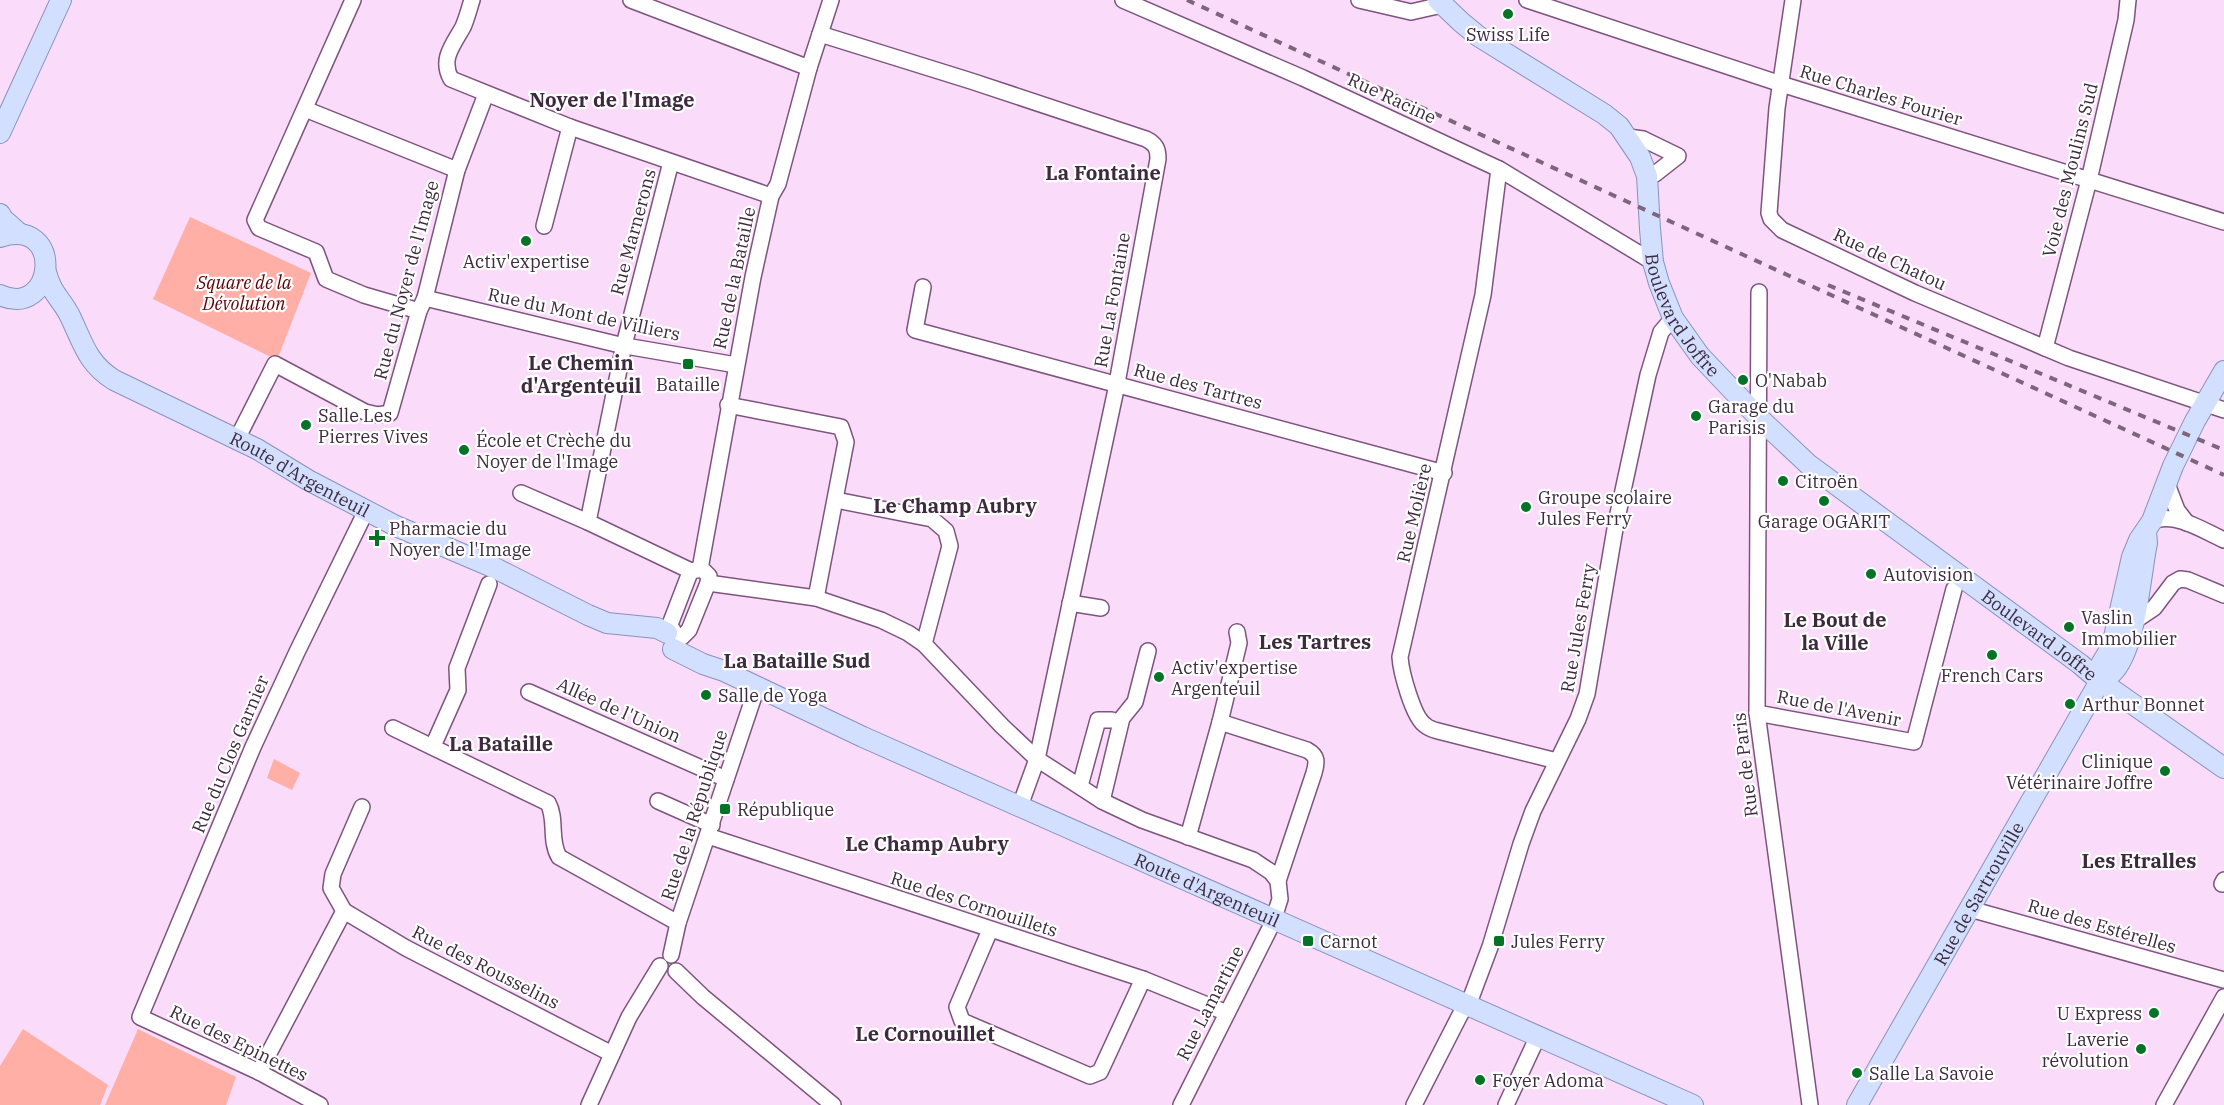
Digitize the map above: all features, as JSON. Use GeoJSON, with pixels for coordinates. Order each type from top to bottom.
{"type":"FeatureCollection","features":[{"type":"Feature","properties":{"kind":"main road"},"geometry":{"type":"LineString","coordinates":[[0,133],[62,0]]}},
{"type":"Feature","properties":{"kind":"main road","name":"Boulevard Joffre"},"geometry":{"type":"LineString","coordinates":[[1442,2],[1478,36],[1604,114],[1628,137],[1640,157],[1647,176],[1653,262],[1664,299],[1673,318],[1700,356],[1759,418],[1808,464],[2100,681],[2224,768]]}},
{"type":"Feature","properties":{"kind":"main road","name":"Route d'Argenteuil"},"geometry":{"type":"LineString","coordinates":[[0,214],[21,234],[35,241],[41,248],[50,287],[70,316],[76,333],[91,360],[102,373],[132,390],[257,449],[308,480],[425,540],[495,568],[607,623],[657,628],[674,639],[703,664],[724,671],[862,737],[1538,1036],[1683,1103]]}},
{"type":"Feature","properties":{"kind":"main road"},"geometry":{"type":"LineString","coordinates":[[0,237],[21,234]]}},
{"type":"Feature","properties":{"kind":"main road"},"geometry":{"type":"LineString","coordinates":[[0,295],[15,299],[25,297],[39,287],[46,272]]}},
{"type":"Feature","properties":{"kind":"main road","name":"Route d'Argenteuil"},"geometry":{"type":"LineString","coordinates":[[25,297],[47,306],[76,333]]}},
{"type":"Feature","properties":{"kind":"main road"},"geometry":{"type":"LineString","coordinates":[[2100,681],[2100,666],[2112,646],[2132,557],[2139,540],[2149,526],[2204,403],[2224,371]]}},
{"type":"Feature","properties":{"kind":"main road"},"geometry":{"type":"LineString","coordinates":[[2100,681],[2112,673],[2129,643],[2149,526]]}},
{"type":"Feature","properties":{"kind":"main road","name":"Rue de Sartrouville"},"geometry":{"type":"LineString","coordinates":[[1857,1105],[2100,681]]}},
{"type":"Feature","properties":{"kind":"street"},"geometry":{"type":"LineString","coordinates":[[352,0],[305,109],[457,170]]}},
{"type":"Feature","properties":{"kind":"street"},"geometry":{"type":"LineString","coordinates":[[472,0],[464,25],[446,57],[446,69],[451,79],[570,127],[771,196]]}},
{"type":"Feature","properties":{"kind":"street"},"geometry":{"type":"LineString","coordinates":[[632,0],[808,68]]}},
{"type":"Feature","properties":{"kind":"street","name":"Rue de la Bataille"},"geometry":{"type":"LineString","coordinates":[[674,639],[669,627],[696,570],[771,196],[778,184],[808,68],[831,0]]}},
{"type":"Feature","properties":{"kind":"street","name":"Rue Racine"},"geometry":{"type":"LineString","coordinates":[[1123,0],[1303,78],[1499,169],[1653,262]]}},
{"type":"Feature","properties":{"kind":"street"},"geometry":{"type":"LineString","coordinates":[[1359,0],[1411,12],[1442,2]]}},
{"type":"Feature","properties":{"kind":"street","name":"Rue Charles Fourier"},"geometry":{"type":"LineString","coordinates":[[1527,0],[1781,84],[2224,222]]}},
{"type":"Feature","properties":{"kind":"street","name":"Rue de Chatou"},"geometry":{"type":"LineString","coordinates":[[1793,0],[1777,108],[1769,213],[1776,225],[1782,230],[1915,293],[2045,348],[2224,410]]}},
{"type":"Feature","properties":{"kind":"street","name":"Voie des Moulins Sud"},"geometry":{"type":"LineString","coordinates":[[2045,348],[2090,180],[2126,20],[2128,0]]}},
{"type":"Feature","properties":{"kind":"street","name":"Rue La Fontaine"},"geometry":{"type":"LineString","coordinates":[[820,34],[971,81],[1146,139],[1155,145],[1158,159],[1117,384],[1037,759],[1020,806]]}},
{"type":"Feature","properties":{"kind":"street","name":"Rue du Noyer de l'Image"},"geometry":{"type":"LineString","coordinates":[[237,441],[275,364],[357,408],[372,414],[390,413],[422,305],[457,170],[486,94]]}},
{"type":"Feature","properties":{"kind":"street","name":"Rue du Mont de Villiers"},"geometry":{"type":"LineString","coordinates":[[305,109],[255,220],[259,228],[316,252],[326,279],[364,295],[736,365]]}},
{"type":"Feature","properties":{"kind":"street"},"geometry":{"type":"LineString","coordinates":[[544,226],[570,127]]}},
{"type":"Feature","properties":{"kind":"street"},"geometry":{"type":"LineString","coordinates":[[1628,137],[1643,139],[1678,156],[1655,174],[1647,176]]}},
{"type":"Feature","properties":{"kind":"street","name":"Rue Marnerons"},"geometry":{"type":"LineString","coordinates":[[588,522],[624,345],[671,162]]}},
{"type":"Feature","properties":{"kind":"street","name":"Rue Molière"},"geometry":{"type":"LineString","coordinates":[[1499,169],[1483,295],[1400,657],[1401,671],[1417,714],[1425,726],[1557,762]]}},
{"type":"Feature","properties":{"kind":"street","name":"Rue des Tartres"},"geometry":{"type":"LineString","coordinates":[[923,287],[915,330],[1444,473]]}},
{"type":"Feature","properties":{"kind":"street","name":"Rue de Paris"},"geometry":{"type":"LineString","coordinates":[[1759,292],[1757,713],[1810,1105]]}},
{"type":"Feature","properties":{"kind":"street","name":"Rue Jules Ferry"},"geometry":{"type":"LineString","coordinates":[[1414,1105],[1472,995],[1490,947],[1533,811],[1578,719],[1590,685],[1616,523],[1648,375],[1661,332],[1673,318]]}},
{"type":"Feature","properties":{"kind":"street"},"geometry":{"type":"LineString","coordinates":[[728,405],[841,427],[846,442],[816,598]]}},
{"type":"Feature","properties":{"kind":"street"},"geometry":{"type":"LineString","coordinates":[[2167,484],[2177,510],[2187,523]]}},
{"type":"Feature","properties":{"kind":"street"},"geometry":{"type":"LineString","coordinates":[[521,493],[709,576],[689,630],[674,639]]}},
{"type":"Feature","properties":{"kind":"street"},"geometry":{"type":"LineString","coordinates":[[836,500],[932,519],[946,531],[951,546],[924,644]]}},
{"type":"Feature","properties":{"kind":"street","name":"Rue du Clos Garnier"},"geometry":{"type":"LineString","coordinates":[[140,1017],[253,747],[366,511]]}},
{"type":"Feature","properties":{"kind":"street"},"geometry":{"type":"LineString","coordinates":[[2149,526],[2170,518],[2224,540]]}},
{"type":"Feature","properties":{"kind":"street"},"geometry":{"type":"LineString","coordinates":[[2133,622],[2154,608],[2173,583],[2180,579],[2224,595]]}},
{"type":"Feature","properties":{"kind":"street"},"geometry":{"type":"LineString","coordinates":[[708,583],[816,598],[881,620],[908,633],[924,644],[1002,726],[1037,759],[1102,801],[1142,820],[1253,860],[1271,872],[1278,881]]}},
{"type":"Feature","properties":{"kind":"street"},"geometry":{"type":"LineString","coordinates":[[433,746],[458,690],[457,668],[489,584]]}},
{"type":"Feature","properties":{"kind":"street","name":"Rue de l'Avenir"},"geometry":{"type":"LineString","coordinates":[[1757,713],[1914,742],[1954,589]]}},
{"type":"Feature","properties":{"kind":"street"},"geometry":{"type":"LineString","coordinates":[[1070,603],[1101,608]]}},
{"type":"Feature","properties":{"kind":"street"},"geometry":{"type":"LineString","coordinates":[[1188,837],[1239,643],[1237,632]]}},
{"type":"Feature","properties":{"kind":"street"},"geometry":{"type":"LineString","coordinates":[[1102,801],[1122,717],[1135,702],[1148,651]]}},
{"type":"Feature","properties":{"kind":"street","name":"Rue de la République"},"geometry":{"type":"LineString","coordinates":[[671,955],[678,923],[757,687]]}},
{"type":"Feature","properties":{"kind":"street","name":"Allée de l'Union"},"geometry":{"type":"LineString","coordinates":[[529,692],[726,779]]}},
{"type":"Feature","properties":{"kind":"street"},"geometry":{"type":"LineString","coordinates":[[1080,786],[1098,720],[1112,720]]}},
{"type":"Feature","properties":{"kind":"street","name":"Rue Lamartine"},"geometry":{"type":"LineString","coordinates":[[1181,1105],[1274,919],[1280,899],[1278,881],[1317,759],[1307,750],[1220,722]]}},
{"type":"Feature","properties":{"kind":"street"},"geometry":{"type":"LineString","coordinates":[[393,728],[548,803],[552,809],[552,836],[559,857],[678,923]]}},
{"type":"Feature","properties":{"kind":"street","name":"Rue des Cornouillets"},"geometry":{"type":"LineString","coordinates":[[658,801],[710,830],[990,930],[1143,979],[1227,1013]]}},
{"type":"Feature","properties":{"kind":"street"},"geometry":{"type":"LineString","coordinates":[[259,1072],[344,911],[331,888],[333,874],[362,807]]}},
{"type":"Feature","properties":{"kind":"street","name":"Rue des Estérelles"},"geometry":{"type":"LineString","coordinates":[[1970,909],[2224,980]]}},
{"type":"Feature","properties":{"kind":"street","name":"Rue des Rousselins"},"geometry":{"type":"LineString","coordinates":[[344,911],[406,948],[612,1054]]}},
{"type":"Feature","properties":{"kind":"street"},"geometry":{"type":"LineString","coordinates":[[990,930],[957,1007],[962,1021],[1090,1076],[1100,1072],[1143,979]]}},
{"type":"Feature","properties":{"kind":"street"},"geometry":{"type":"LineString","coordinates":[[589,1105],[629,1017],[660,966],[663,957],[671,955],[678,960],[679,967],[676,972]]}},
{"type":"Feature","properties":{"kind":"street"},"geometry":{"type":"LineString","coordinates":[[660,966],[666,973],[676,972],[725,1017],[833,1105]]}},
{"type":"Feature","properties":{"kind":"street"},"geometry":{"type":"LineString","coordinates":[[2164,1105],[2224,997]]}},
{"type":"Feature","properties":{"kind":"street","name":"Rue des Epinettes"},"geometry":{"type":"LineString","coordinates":[[140,1017],[259,1072],[320,1105]]}},
{"type":"Feature","properties":{"kind":"street"},"geometry":{"type":"LineString","coordinates":[[1506,1105],[1538,1036]]}},
{"type":"Feature","properties":{"kind":"green space","name":"Square de la Dévolution"},"geometry":{"type":"Polygon","coordinates":[[[190,217],[311,273],[277,360],[153,299],[190,217]]]}},
{"type":"Feature","properties":{"kind":"green space"},"geometry":{"type":"Polygon","coordinates":[[[274,759],[300,773],[292,790],[267,778],[274,759]]]}},
{"type":"Feature","properties":{"kind":"green space"},"geometry":{"type":"Polygon","coordinates":[[[23,1029],[108,1085],[100,1105],[0,1105],[0,1066],[23,1029]]]}},
{"type":"Feature","properties":{"kind":"green space"},"geometry":{"type":"Polygon","coordinates":[[[138,1029],[236,1077],[226,1105],[105,1105],[138,1029]]]}},
{"type":"Feature","properties":{"kind":"railway"},"geometry":{"type":"LineString","coordinates":[[1187,0],[2224,475]]}},
{"type":"Feature","properties":{"kind":"railway"},"geometry":{"type":"LineString","coordinates":[[1828,285],[2224,450]]}},
{"type":"Feature","properties":{"kind":"place","name":"Swiss Life"},"geometry":{"type":"Point","coordinates":[1508,14]}},
{"type":"Feature","properties":{"kind":"place","name":"Activ'expertise"},"geometry":{"type":"Point","coordinates":[526,241]}},
{"type":"Feature","properties":{"kind":"place","name":"Bataille"},"geometry":{"type":"Point","coordinates":[688,364]}},
{"type":"Feature","properties":{"kind":"place","name":"O'Nabab"},"geometry":{"type":"Point","coordinates":[1743,380]}},
{"type":"Feature","properties":{"kind":"place","name":"Garage du Parisis"},"geometry":{"type":"Point","coordinates":[1696,416]}},
{"type":"Feature","properties":{"kind":"place","name":"Salle Les Pierres Vives"},"geometry":{"type":"Point","coordinates":[306,425]}},
{"type":"Feature","properties":{"kind":"place","name":"École et Crèche du Noyer de l'Image"},"geometry":{"type":"Point","coordinates":[464,450]}},
{"type":"Feature","properties":{"kind":"place","name":"Citroën"},"geometry":{"type":"Point","coordinates":[1783,481]}},
{"type":"Feature","properties":{"kind":"place","name":"Garage OGARIT"},"geometry":{"type":"Point","coordinates":[1824,501]}},
{"type":"Feature","properties":{"kind":"place","name":"Groupe scolaire Jules Ferry"},"geometry":{"type":"Point","coordinates":[1526,507]}},
{"type":"Feature","properties":{"kind":"place","name":"Pharmacie du Noyer de l'Image"},"geometry":{"type":"Point","coordinates":[377,538]}},
{"type":"Feature","properties":{"kind":"place","name":"Autovision"},"geometry":{"type":"Point","coordinates":[1871,574]}},
{"type":"Feature","properties":{"kind":"place","name":"Vaslin Immobilier"},"geometry":{"type":"Point","coordinates":[2069,627]}},
{"type":"Feature","properties":{"kind":"place","name":"French Cars"},"geometry":{"type":"Point","coordinates":[1992,655]}},
{"type":"Feature","properties":{"kind":"place","name":"Activ'expertise Argenteuil"},"geometry":{"type":"Point","coordinates":[1159,677]}},
{"type":"Feature","properties":{"kind":"place","name":"Salle de Yoga"},"geometry":{"type":"Point","coordinates":[706,695]}},
{"type":"Feature","properties":{"kind":"place","name":"Arthur Bonnet"},"geometry":{"type":"Point","coordinates":[2070,704]}},
{"type":"Feature","properties":{"kind":"place","name":"Clinique Vétérinaire Joffre"},"geometry":{"type":"Point","coordinates":[2165,771]}},
{"type":"Feature","properties":{"kind":"place","name":"République"},"geometry":{"type":"Point","coordinates":[725,809]}},
{"type":"Feature","properties":{"kind":"place","name":"Carnot"},"geometry":{"type":"Point","coordinates":[1308,941]}},
{"type":"Feature","properties":{"kind":"place","name":"Jules Ferry"},"geometry":{"type":"Point","coordinates":[1499,941]}},
{"type":"Feature","properties":{"kind":"place","name":"U Express"},"geometry":{"type":"Point","coordinates":[2154,1013]}},
{"type":"Feature","properties":{"kind":"place","name":"Laverie révolution"},"geometry":{"type":"Point","coordinates":[2141,1049]}},
{"type":"Feature","properties":{"kind":"place","name":"Salle La Savoie"},"geometry":{"type":"Point","coordinates":[1857,1073]}},
{"type":"Feature","properties":{"kind":"place","name":"Foyer Adoma"},"geometry":{"type":"Point","coordinates":[1480,1080]}},
{"type":"Feature","properties":{"kind":"district","name":"Noyer de l'Image"},"geometry":{"type":"Point","coordinates":[612,99]}},
{"type":"Feature","properties":{"kind":"district","name":"La Fontaine"},"geometry":{"type":"Point","coordinates":[1103,172]}},
{"type":"Feature","properties":{"kind":"district","name":"Le Chemin d'Argenteuil"},"geometry":{"type":"Point","coordinates":[581,374]}},
{"type":"Feature","properties":{"kind":"district","name":"Le Champ Aubry"},"geometry":{"type":"Point","coordinates":[955,505]}},
{"type":"Feature","properties":{"kind":"district","name":"Le Bout de la Ville"},"geometry":{"type":"Point","coordinates":[1835,630]}},
{"type":"Feature","properties":{"kind":"district","name":"Les Tartres"},"geometry":{"type":"Point","coordinates":[1315,641]}},
{"type":"Feature","properties":{"kind":"district","name":"La Bataille Sud"},"geometry":{"type":"Point","coordinates":[797,660]}},
{"type":"Feature","properties":{"kind":"district","name":"La Bataille"},"geometry":{"type":"Point","coordinates":[501,743]}},
{"type":"Feature","properties":{"kind":"district","name":"Le Champ Aubry"},"geometry":{"type":"Point","coordinates":[927,843]}},
{"type":"Feature","properties":{"kind":"district","name":"Les Etralles"},"geometry":{"type":"Point","coordinates":[2139,860]}},
{"type":"Feature","properties":{"kind":"district","name":"Le Cornouillet"},"geometry":{"type":"Point","coordinates":[925,1033]}}]}
